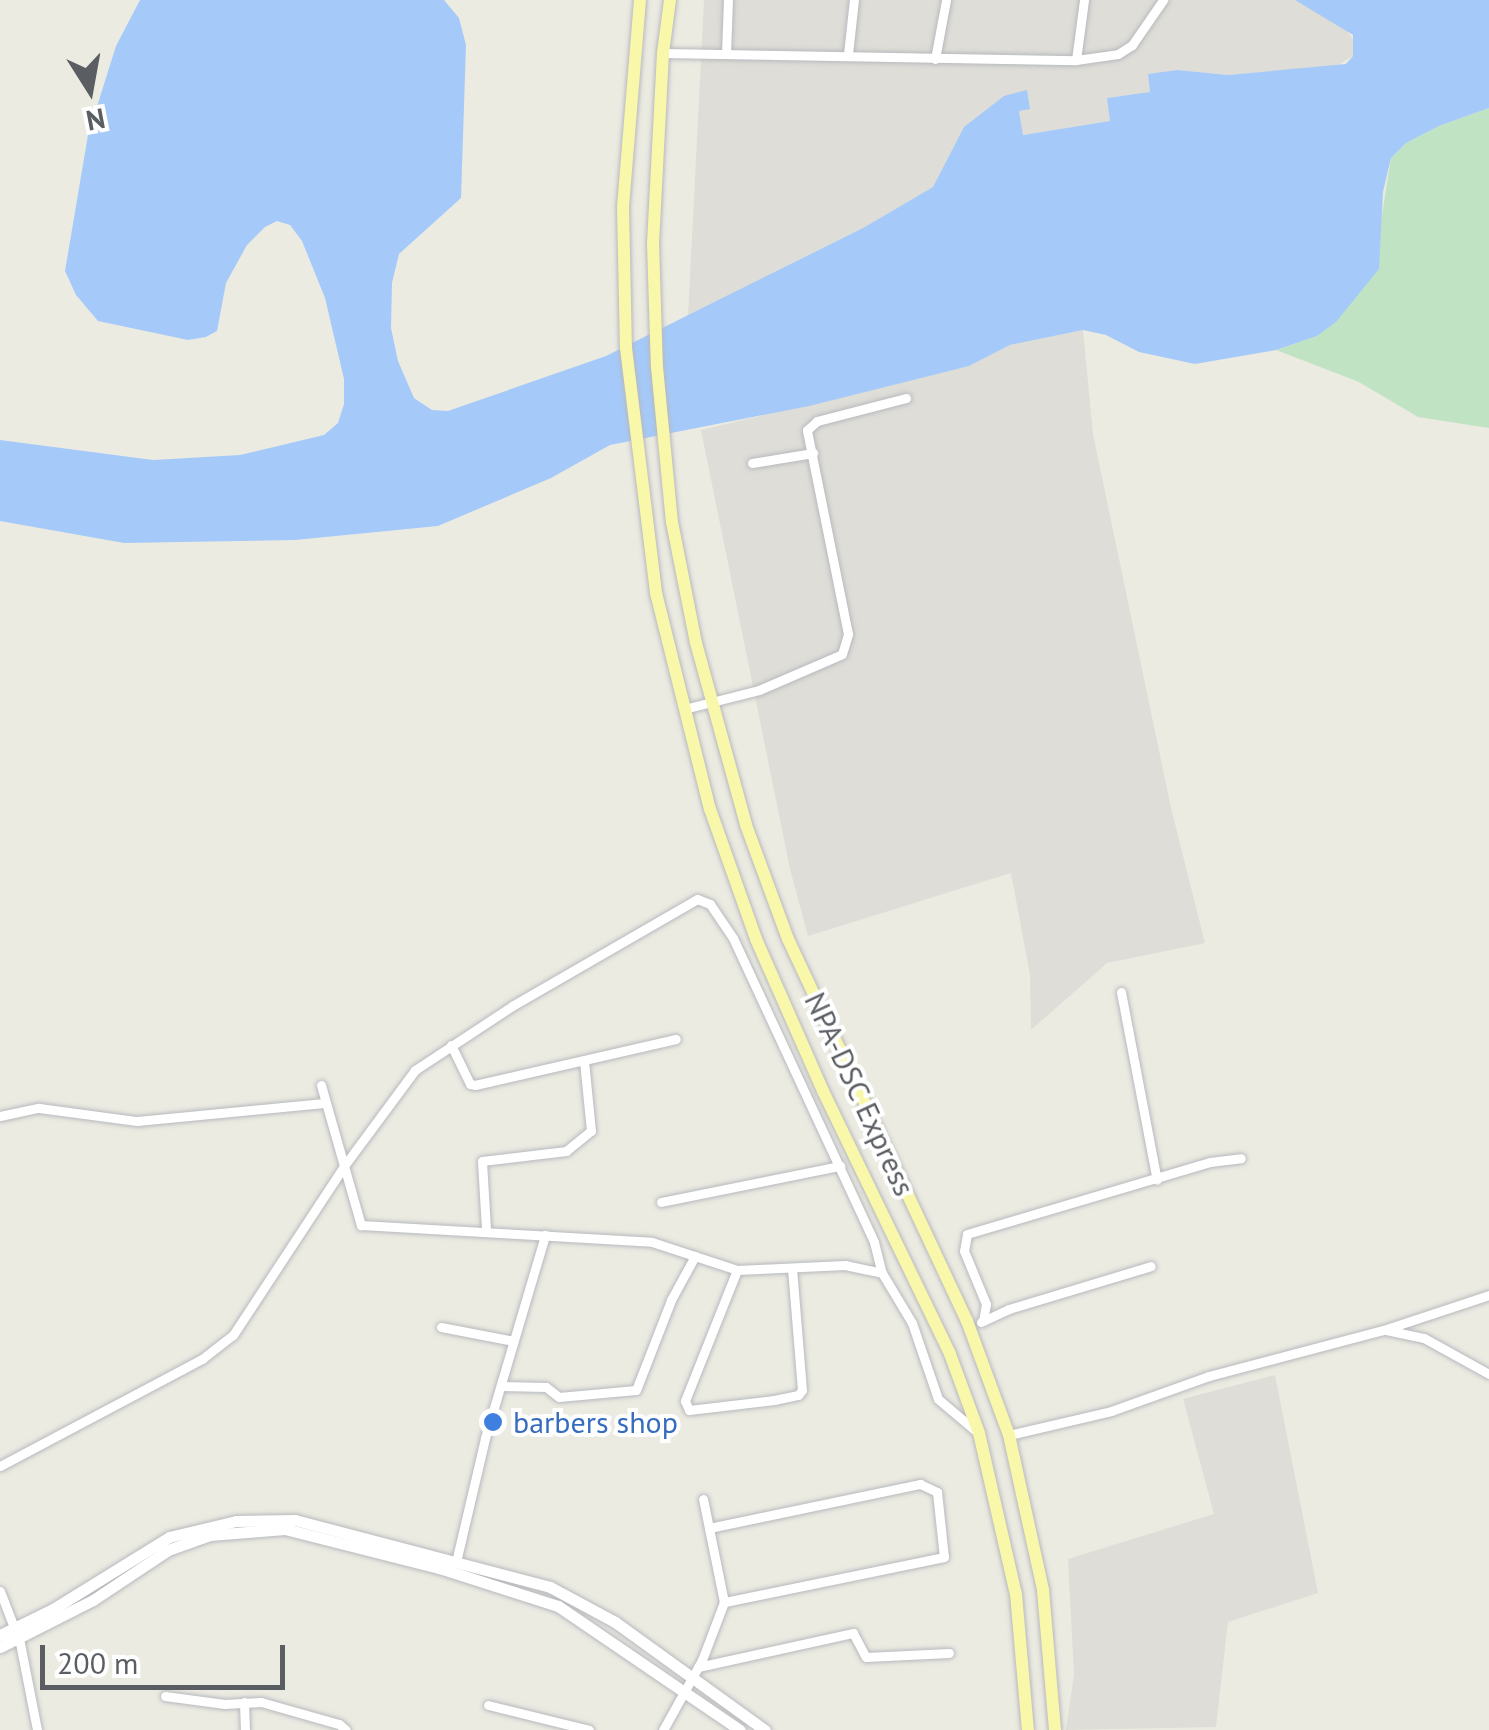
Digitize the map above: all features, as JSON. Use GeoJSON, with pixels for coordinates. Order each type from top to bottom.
{"type":"FeatureCollection","features":[{"type":"Feature","properties":{"kind":"main road"},"geometry":{"type":"LineString","coordinates":[[640,0],[623,207],[626,348],[637,468],[656,593],[710,810],[756,939],[823,1091],[950,1354],[978,1433],[1016,1594],[1028,1730]]}},
{"type":"Feature","properties":{"kind":"main road","name":"NPA-DSC Express"},"geometry":{"type":"LineString","coordinates":[[670,0],[662,53],[653,243],[656,334],[681,574],[711,702],[746,825],[788,938],[976,1325],[1009,1435],[1043,1590],[1056,1730]]}},
{"type":"Feature","properties":{"kind":"main road"},"geometry":{"type":"LineString","coordinates":[[0,1647],[151,1546],[190,1530],[224,1523],[296,1520],[529,1579],[569,1595],[694,1672],[765,1730]]}},
{"type":"Feature","properties":{"kind":"main road"},"geometry":{"type":"LineString","coordinates":[[0,1635],[17,1634],[93,1600],[130,1572],[179,1546],[229,1532],[286,1529],[548,1602],[593,1626],[740,1730]]}},
{"type":"Feature","properties":{"kind":"street"},"geometry":{"type":"LineString","coordinates":[[726,54],[728,0]]}},
{"type":"Feature","properties":{"kind":"street"},"geometry":{"type":"LineString","coordinates":[[848,54],[854,0]]}},
{"type":"Feature","properties":{"kind":"street"},"geometry":{"type":"LineString","coordinates":[[935,59],[946,0]]}},
{"type":"Feature","properties":{"kind":"street"},"geometry":{"type":"LineString","coordinates":[[1076,60],[1084,0]]}},
{"type":"Feature","properties":{"kind":"street"},"geometry":{"type":"LineString","coordinates":[[662,53],[1076,60],[1118,54],[1132,45],[1163,0]]}},
{"type":"Feature","properties":{"kind":"street"},"geometry":{"type":"LineString","coordinates":[[684,710],[800,675],[842,654],[848,645],[807,430],[812,424],[906,398]]}},
{"type":"Feature","properties":{"kind":"street"},"geometry":{"type":"LineString","coordinates":[[752,463],[812,453]]}},
{"type":"Feature","properties":{"kind":"street"},"geometry":{"type":"LineString","coordinates":[[0,1466],[202,1358],[233,1335],[344,1166],[414,1070],[697,899],[710,904],[733,938],[874,1242],[882,1273],[912,1322],[938,1399],[978,1433]]}},
{"type":"Feature","properties":{"kind":"street"},"geometry":{"type":"LineString","coordinates":[[1121,992],[1156,1180]]}},
{"type":"Feature","properties":{"kind":"street"},"geometry":{"type":"LineString","coordinates":[[451,1045],[470,1084],[676,1039]]}},
{"type":"Feature","properties":{"kind":"street"},"geometry":{"type":"LineString","coordinates":[[486,1229],[482,1161],[548,1155],[586,1139],[591,1120],[584,1061]]}},
{"type":"Feature","properties":{"kind":"street"},"geometry":{"type":"LineString","coordinates":[[321,1085],[361,1225],[486,1229],[652,1242],[737,1270],[845,1266],[882,1273]]}},
{"type":"Feature","properties":{"kind":"street"},"geometry":{"type":"LineString","coordinates":[[0,1116],[39,1108],[137,1121],[324,1103]]}},
{"type":"Feature","properties":{"kind":"street"},"geometry":{"type":"LineString","coordinates":[[976,1325],[986,1304],[964,1251],[968,1234],[1210,1162],[1240,1158]]}},
{"type":"Feature","properties":{"kind":"street"},"geometry":{"type":"LineString","coordinates":[[662,1202],[840,1166]]}},
{"type":"Feature","properties":{"kind":"street"},"geometry":{"type":"LineString","coordinates":[[456,1562],[545,1235]]}},
{"type":"Feature","properties":{"kind":"street"},"geometry":{"type":"LineString","coordinates":[[501,1386],[546,1387],[560,1397],[636,1390],[671,1300],[695,1256]]}},
{"type":"Feature","properties":{"kind":"street"},"geometry":{"type":"LineString","coordinates":[[976,1325],[1009,1308],[1151,1266]]}},
{"type":"Feature","properties":{"kind":"street"},"geometry":{"type":"LineString","coordinates":[[737,1270],[684,1401],[690,1410],[774,1400],[798,1395],[802,1390],[792,1268]]}},
{"type":"Feature","properties":{"kind":"street"},"geometry":{"type":"LineString","coordinates":[[1009,1435],[1110,1411],[1209,1376],[1384,1330],[1489,1295]]}},
{"type":"Feature","properties":{"kind":"street"},"geometry":{"type":"LineString","coordinates":[[441,1327],[514,1341]]}},
{"type":"Feature","properties":{"kind":"street"},"geometry":{"type":"LineString","coordinates":[[1384,1330],[1424,1338],[1489,1374]]}},
{"type":"Feature","properties":{"kind":"street"},"geometry":{"type":"LineString","coordinates":[[709,1528],[920,1484],[937,1492],[944,1557],[724,1602]]}},
{"type":"Feature","properties":{"kind":"street"},"geometry":{"type":"LineString","coordinates":[[663,1730],[694,1672],[724,1602],[703,1498]]}},
{"type":"Feature","properties":{"kind":"street"},"geometry":{"type":"LineString","coordinates":[[0,1591],[17,1634],[37,1730]]}},
{"type":"Feature","properties":{"kind":"street"},"geometry":{"type":"LineString","coordinates":[[694,1672],[853,1633],[866,1658],[949,1653]]}},
{"type":"Feature","properties":{"kind":"street"},"geometry":{"type":"LineString","coordinates":[[165,1696],[286,1707],[346,1730]]}},
{"type":"Feature","properties":{"kind":"street"},"geometry":{"type":"LineString","coordinates":[[244,1702],[246,1730]]}},
{"type":"Feature","properties":{"kind":"street"},"geometry":{"type":"LineString","coordinates":[[488,1705],[589,1730]]}},
{"type":"Feature","properties":{"kind":"shaded area"},"geometry":{"type":"Polygon","coordinates":[[[704,0],[1295,0],[1342,25],[1356,43],[1353,56],[1336,66],[1228,75],[1177,70],[1148,75],[1151,92],[1108,98],[1111,121],[1023,135],[1019,111],[1027,90],[933,187],[863,228],[688,316],[704,0]]]}},
{"type":"Feature","properties":{"kind":"shaded area"},"geometry":{"type":"Polygon","coordinates":[[[1083,330],[1093,434],[1171,808],[1205,943],[1107,963],[1031,1030],[1030,975],[1011,873],[808,936],[790,869],[701,430],[969,366],[1010,345],[1083,330]]]}},
{"type":"Feature","properties":{"kind":"shaded area"},"geometry":{"type":"Polygon","coordinates":[[[1275,1375],[1318,1593],[1228,1622],[1216,1727],[1066,1730],[1074,1675],[1068,1559],[1214,1514],[1183,1399],[1275,1375]]]}},
{"type":"Feature","properties":{"kind":"green space"},"geometry":{"type":"Polygon","coordinates":[[[1489,108],[1489,428],[1418,417],[1359,382],[1276,350],[1317,336],[1380,227],[1391,158],[1406,143],[1439,126],[1489,108]]]}},
{"type":"Feature","properties":{"kind":"water"},"geometry":{"type":"Polygon","coordinates":[[[140,0],[444,0],[459,18],[466,45],[461,198],[399,254],[392,283],[391,328],[398,361],[414,398],[432,410],[448,411],[606,356],[863,228],[933,187],[964,127],[1004,96],[1027,90],[1030,109],[1019,111],[1023,135],[1110,121],[1107,98],[1150,92],[1148,74],[1177,70],[1228,75],[1346,64],[1353,56],[1353,35],[1295,0],[1489,0],[1489,108],[1439,126],[1406,143],[1391,158],[1383,192],[1379,269],[1336,322],[1317,336],[1276,350],[1195,364],[1139,352],[1106,335],[1083,330],[1010,345],[969,366],[809,406],[610,445],[551,478],[438,526],[295,540],[124,543],[0,521],[0,440],[153,460],[240,455],[324,435],[338,423],[344,404],[344,379],[325,298],[302,241],[290,225],[277,221],[247,245],[226,283],[217,331],[206,337],[188,340],[98,321],[76,295],[65,271],[88,135],[116,46],[140,0]]]}},
{"type":"Feature","properties":{"kind":"place","name":"barbers shop"},"geometry":{"type":"Point","coordinates":[493,1422]}}]}
